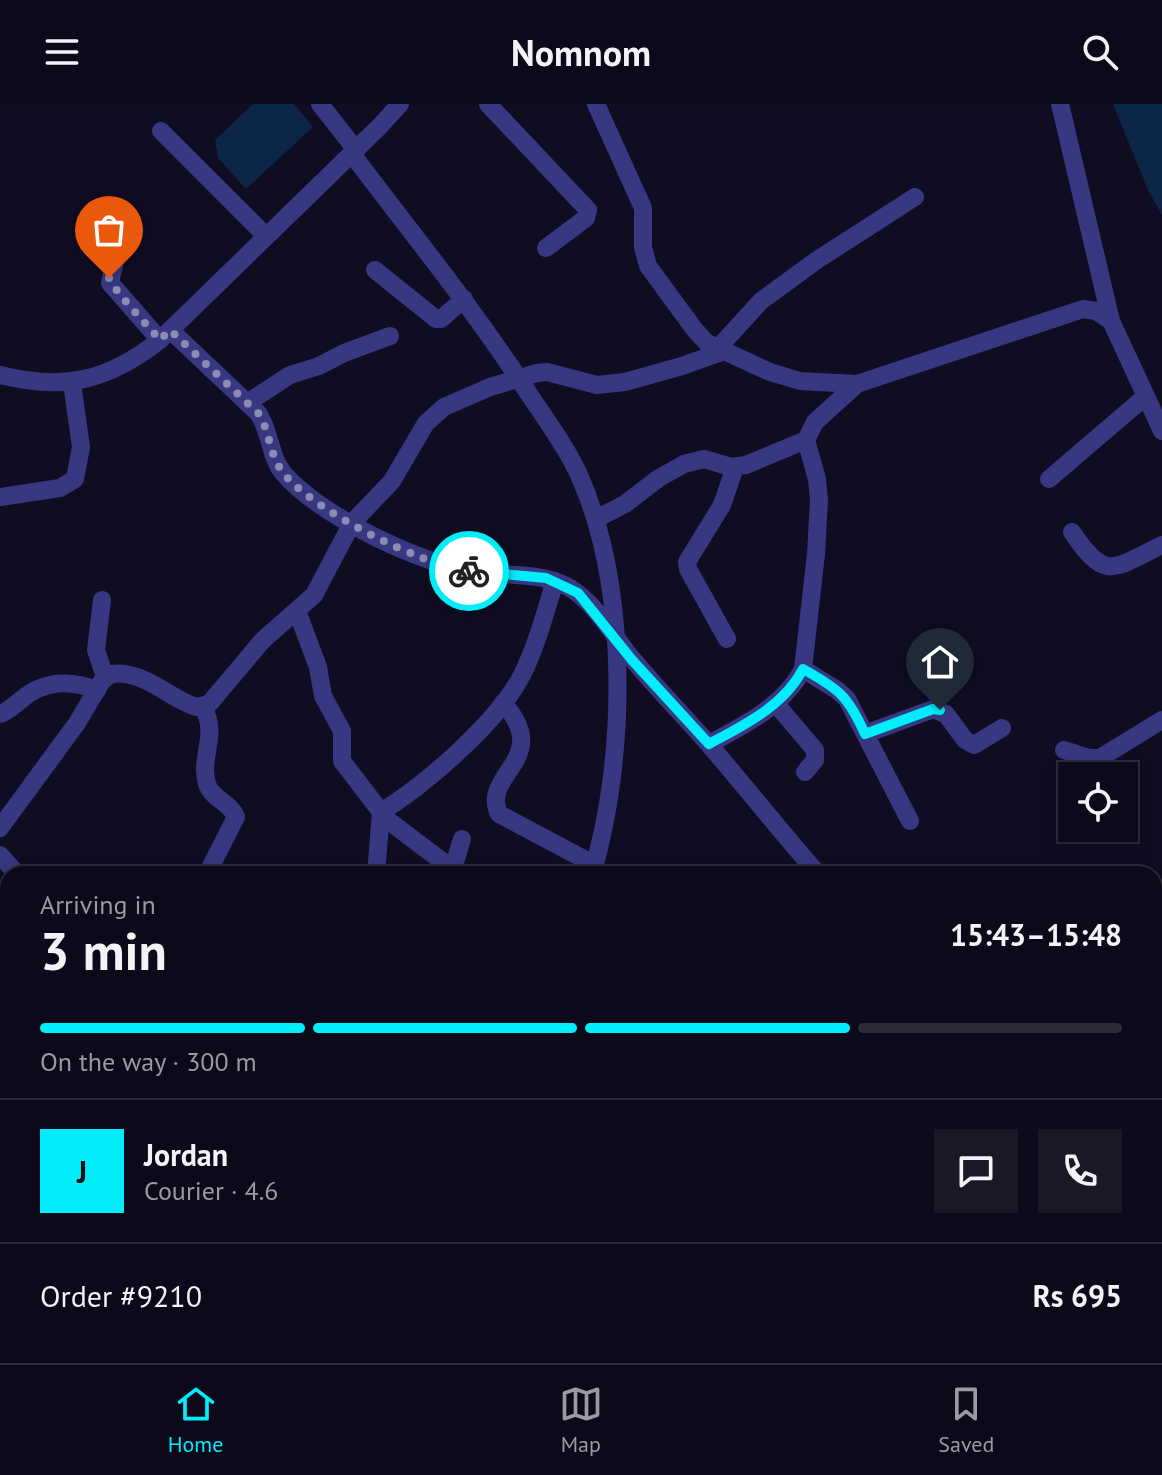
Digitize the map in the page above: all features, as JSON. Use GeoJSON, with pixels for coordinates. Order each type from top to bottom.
{"type":"FeatureCollection","features":[{"type":"Feature","properties":{"kind":"street"},"geometry":{"type":"LineString","coordinates":[[320,104],[519,379],[578,473],[596,519],[615,637],[617,730],[614,772],[595,866]]}},
{"type":"Feature","properties":{"kind":"street"},"geometry":{"type":"LineString","coordinates":[[0,375],[31,383],[72,383],[122,366],[165,335],[400,104]]}},
{"type":"Feature","properties":{"kind":"street"},"geometry":{"type":"LineString","coordinates":[[488,104],[588,210],[586,218],[546,248]]}},
{"type":"Feature","properties":{"kind":"street"},"geometry":{"type":"LineString","coordinates":[[596,104],[643,208],[643,247],[648,266],[707,343],[770,372],[800,381],[857,384],[1083,309],[1096,311],[1111,321]]}},
{"type":"Feature","properties":{"kind":"street"},"geometry":{"type":"LineString","coordinates":[[1060,104],[1111,321],[1162,431]]}},
{"type":"Feature","properties":{"kind":"street"},"geometry":{"type":"LineString","coordinates":[[161,131],[266,236]]}},
{"type":"Feature","properties":{"kind":"street"},"geometry":{"type":"LineString","coordinates":[[0,828],[77,723],[101,684],[116,673],[141,678],[187,704],[203,707],[216,697],[278,625],[321,586],[352,523],[402,469],[431,417],[444,407],[490,387],[547,372],[597,385],[625,382],[682,366],[721,349],[761,301],[817,260],[915,197]]}},
{"type":"Feature","properties":{"kind":"street"},"geometry":{"type":"LineString","coordinates":[[116,257],[110,283],[165,335],[258,413],[268,431],[274,459],[283,472],[308,494],[352,523],[443,566],[495,575],[546,578],[578,593],[811,866]]}},
{"type":"Feature","properties":{"kind":"street"},"geometry":{"type":"LineString","coordinates":[[375,270],[438,320],[464,299]]}},
{"type":"Feature","properties":{"kind":"street"},"geometry":{"type":"LineString","coordinates":[[247,403],[290,375],[390,336]]}},
{"type":"Feature","properties":{"kind":"street"},"geometry":{"type":"LineString","coordinates":[[0,497],[60,488],[75,479],[81,447],[72,383]]}},
{"type":"Feature","properties":{"kind":"street"},"geometry":{"type":"LineString","coordinates":[[709,744],[776,704],[803,669],[819,500],[817,479],[806,440],[815,422],[857,384]]}},
{"type":"Feature","properties":{"kind":"street"},"geometry":{"type":"LineString","coordinates":[[1049,479],[1146,396]]}},
{"type":"Feature","properties":{"kind":"street"},"geometry":{"type":"LineString","coordinates":[[596,519],[625,504],[659,478],[684,464],[704,459],[735,467],[806,440]]}},
{"type":"Feature","properties":{"kind":"street"},"geometry":{"type":"LineString","coordinates":[[727,639],[687,562],[722,505],[735,467]]}},
{"type":"Feature","properties":{"kind":"street"},"geometry":{"type":"LineString","coordinates":[[1072,532],[1088,556],[1107,567],[1122,565],[1162,545]]}},
{"type":"Feature","properties":{"kind":"street"},"geometry":{"type":"LineString","coordinates":[[377,866],[381,814],[465,744],[503,703],[532,653],[555,581]]}},
{"type":"Feature","properties":{"kind":"street"},"geometry":{"type":"LineString","coordinates":[[101,684],[96,650],[102,600]]}},
{"type":"Feature","properties":{"kind":"street"},"geometry":{"type":"LineString","coordinates":[[297,611],[318,667],[323,696],[342,731],[342,761],[381,814],[447,865],[456,859],[462,839]]}},
{"type":"Feature","properties":{"kind":"street"},"geometry":{"type":"LineString","coordinates":[[803,669],[847,699],[910,821]]}},
{"type":"Feature","properties":{"kind":"street"},"geometry":{"type":"LineString","coordinates":[[0,714],[25,696],[55,683],[101,684]]}},
{"type":"Feature","properties":{"kind":"street"},"geometry":{"type":"LineString","coordinates":[[503,703],[520,726],[522,739],[518,755],[496,797],[499,814],[587,866]]}},
{"type":"Feature","properties":{"kind":"street"},"geometry":{"type":"LineString","coordinates":[[776,704],[815,750],[815,760],[805,772]]}},
{"type":"Feature","properties":{"kind":"street"},"geometry":{"type":"LineString","coordinates":[[203,707],[210,725],[208,785],[236,817],[211,866]]}},
{"type":"Feature","properties":{"kind":"street"},"geometry":{"type":"LineString","coordinates":[[865,734],[933,709],[946,714],[965,740],[974,745],[1002,728]]}},
{"type":"Feature","properties":{"kind":"street"},"geometry":{"type":"LineString","coordinates":[[1064,750],[1100,758],[1160,725]]}},
{"type":"Feature","properties":{"kind":"water"},"geometry":{"type":"Polygon","coordinates":[[[253,104],[294,104],[313,127],[246,189],[218,158],[215,140],[253,104]]]}},
{"type":"Feature","properties":{"kind":"water"},"geometry":{"type":"Polygon","coordinates":[[[1113,104],[1162,104],[1162,215],[1148,190],[1113,104]]]}},
{"type":"Feature","properties":{"kind":"way so far"},"geometry":{"type":"LineString","coordinates":[[109,278],[113,287],[160,340],[170,330],[258,413],[268,431],[274,459],[298,486],[318,502],[384,540],[443,566],[469,571]]}},
{"type":"Feature","properties":{"kind":"route"},"geometry":{"type":"LineString","coordinates":[[469,571],[546,578],[578,593],[632,660],[709,744],[776,704],[803,669],[847,699],[865,734],[933,709],[940,710]]}}]}
